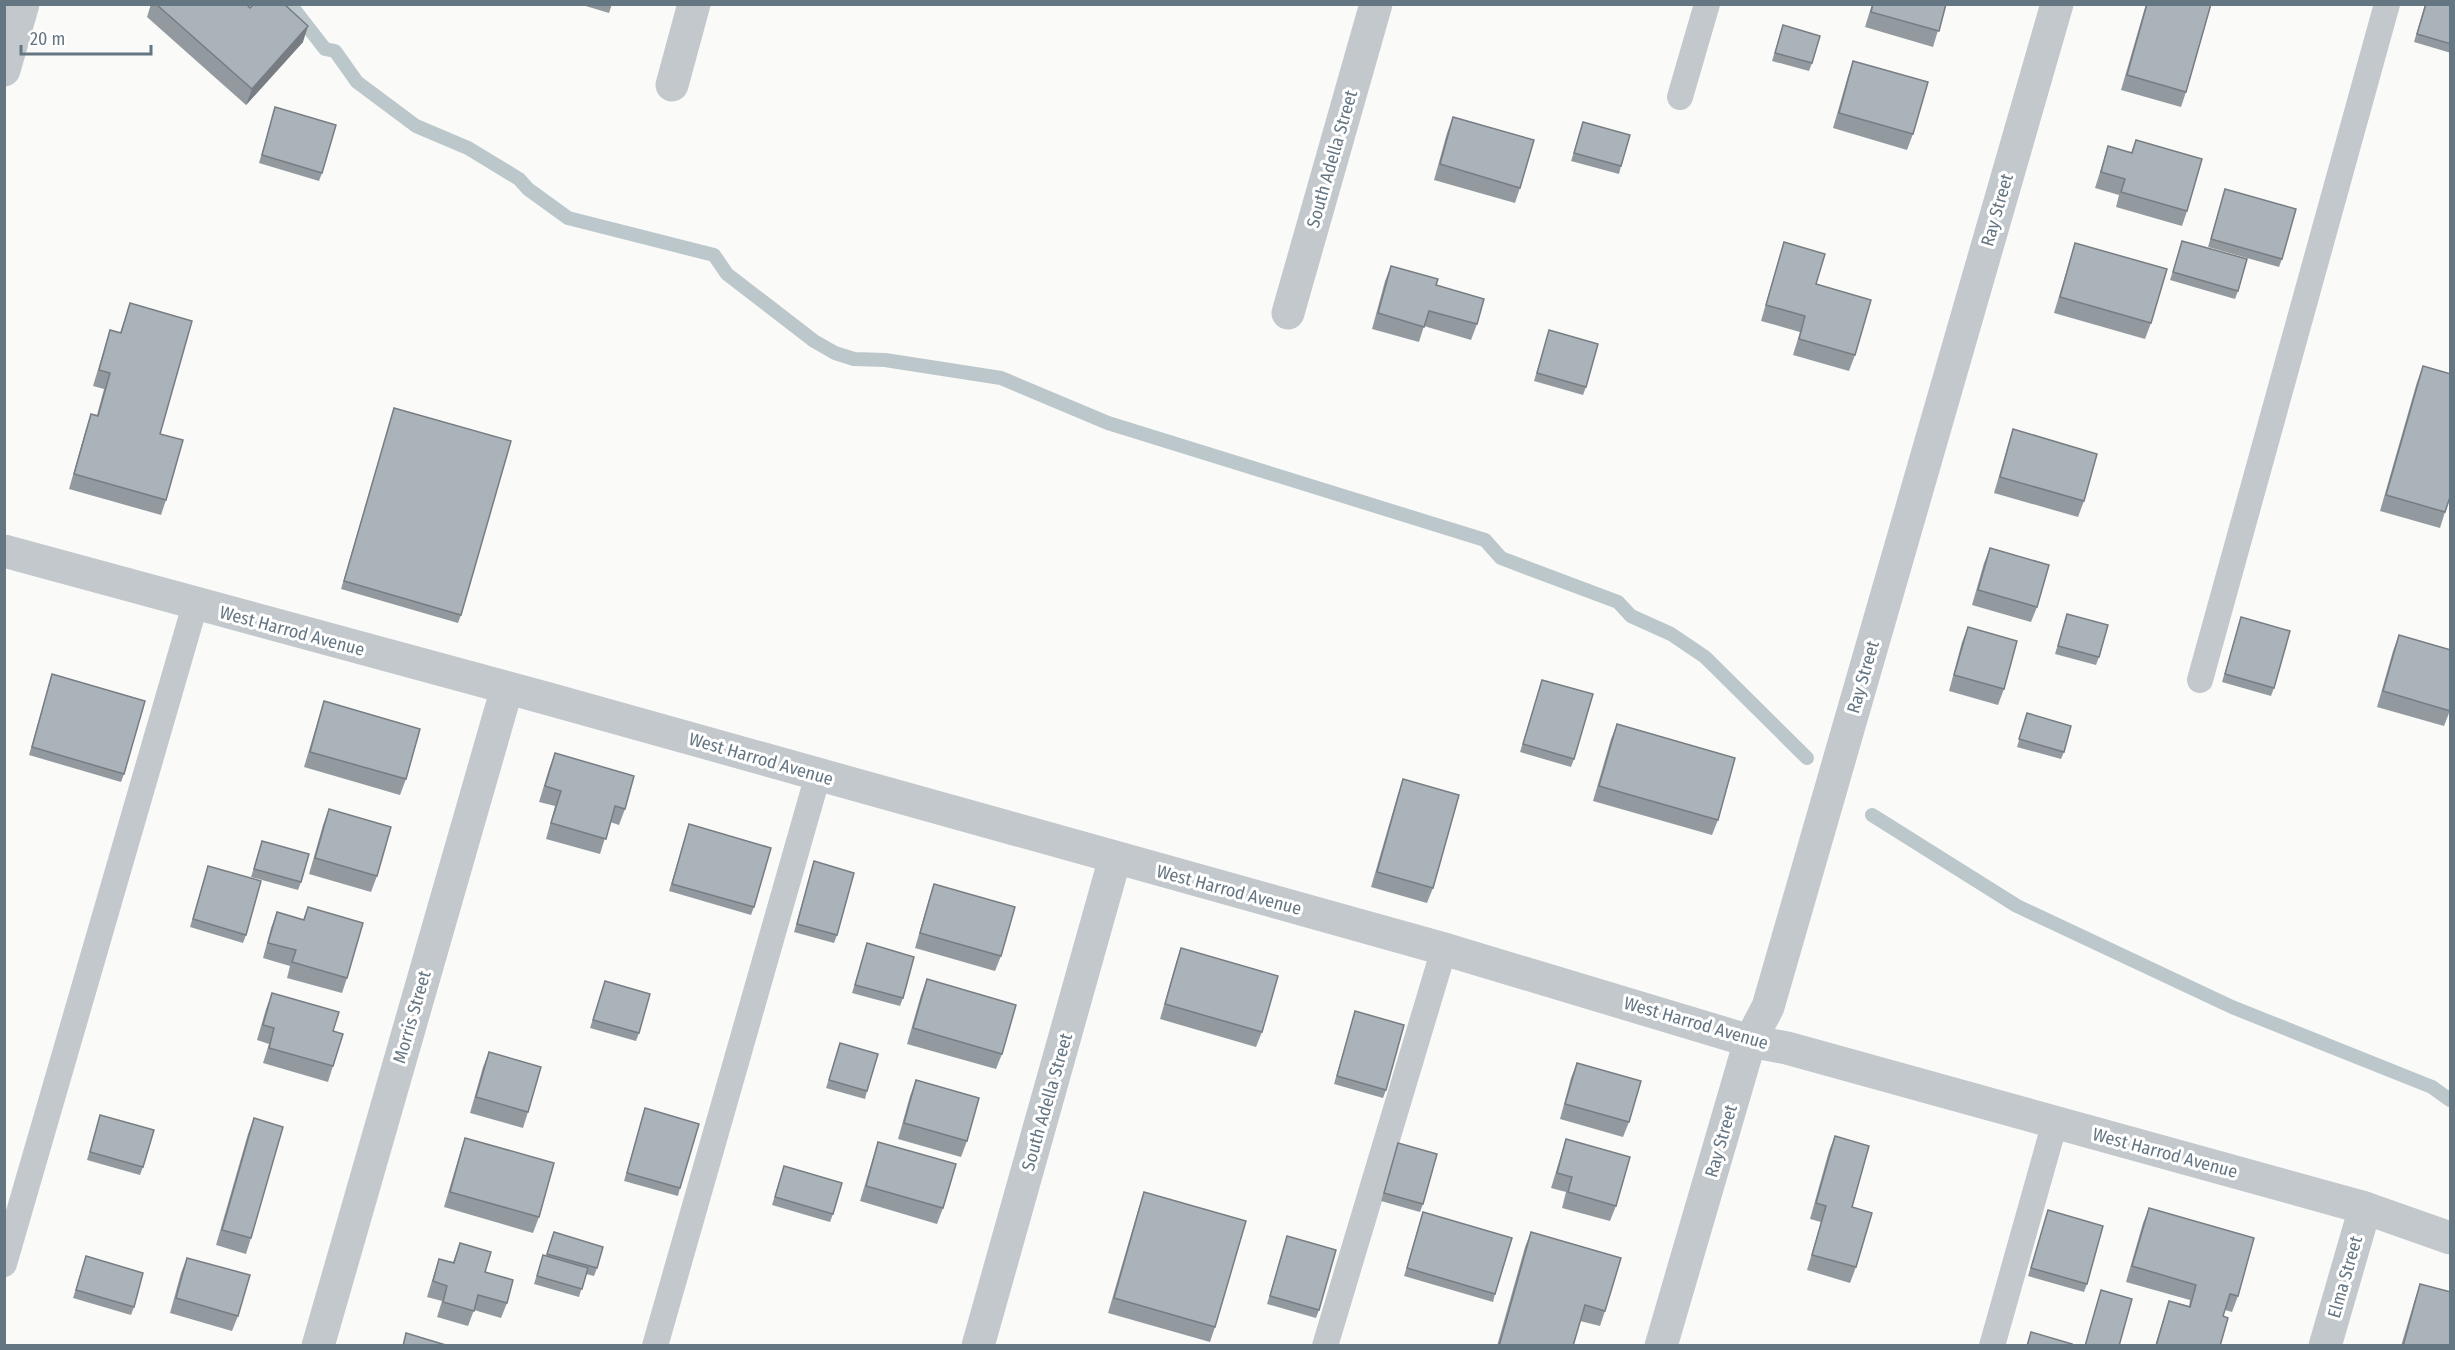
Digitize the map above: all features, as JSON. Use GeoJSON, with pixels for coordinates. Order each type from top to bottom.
{"type":"FeatureCollection","features":[{"type":"Feature","properties":{"kind":"street"},"geometry":{"type":"LineString","coordinates":[[4,70],[23,4]]}},
{"type":"Feature","properties":{"kind":"street"},"geometry":{"type":"LineString","coordinates":[[672,85],[694,4]]}},
{"type":"Feature","properties":{"kind":"street","name":"South Adella Street"},"geometry":{"type":"LineString","coordinates":[[1288,313],[1376,4]]}},
{"type":"Feature","properties":{"kind":"street","name":"Ray Street"},"geometry":{"type":"LineString","coordinates":[[1661,1346],[1750,1041],[1768,1007],[2057,4]]}},
{"type":"Feature","properties":{"kind":"street","name":"West Harrod Avenue"},"geometry":{"type":"LineString","coordinates":[[4,551],[195,605],[507,688],[1444,949],[1750,1041],[1787,1048],[2365,1208],[2451,1238]]}},
{"type":"Feature","properties":{"kind":"street","name":"Morris Street"},"geometry":{"type":"LineString","coordinates":[[318,1346],[507,688]]}},
{"type":"Feature","properties":{"kind":"street","name":"South Adella Street"},"geometry":{"type":"LineString","coordinates":[[978,1346],[1116,858]]}},
{"type":"Feature","properties":{"kind":"street","name":"Elma Street"},"geometry":{"type":"LineString","coordinates":[[2325,1346],[2365,1208]]}},
{"type":"Feature","properties":{"kind":"lane"},"geometry":{"type":"LineString","coordinates":[[1680,98],[1707,4]]}},
{"type":"Feature","properties":{"kind":"lane"},"geometry":{"type":"LineString","coordinates":[[2200,680],[2387,4]]}},
{"type":"Feature","properties":{"kind":"lane"},"geometry":{"type":"LineString","coordinates":[[4,1264],[195,605]]}},
{"type":"Feature","properties":{"kind":"lane"},"geometry":{"type":"LineString","coordinates":[[655,1346],[818,775]]}},
{"type":"Feature","properties":{"kind":"lane"},"geometry":{"type":"LineString","coordinates":[[1325,1346],[1444,949]]}},
{"type":"Feature","properties":{"kind":"lane"},"geometry":{"type":"LineString","coordinates":[[1992,1346],[2055,1122]]}},
{"type":"Feature","properties":{"kind":"building"},"geometry":{"type":"Polygon","coordinates":[[[156,4],[246,4],[250,8],[254,4],[284,4],[308,26],[252,89],[156,4]]]}},
{"type":"Feature","properties":{"kind":"building"},"geometry":{"type":"Polygon","coordinates":[[[1873,4],[1946,4],[1939,31],[1871,12],[1873,4]]]}},
{"type":"Feature","properties":{"kind":"building"},"geometry":{"type":"Polygon","coordinates":[[[2147,4],[2211,4],[2186,92],[2127,75],[2147,4]]]}},
{"type":"Feature","properties":{"kind":"building"},"geometry":{"type":"Polygon","coordinates":[[[2426,4],[2451,4],[2451,44],[2417,34],[2426,4]]]}},
{"type":"Feature","properties":{"kind":"building"},"geometry":{"type":"Polygon","coordinates":[[[1783,25],[1820,36],[1812,63],[1775,53],[1783,25]]]}},
{"type":"Feature","properties":{"kind":"building"},"geometry":{"type":"Polygon","coordinates":[[[1853,61],[1928,82],[1913,134],[1839,113],[1853,61]]]}},
{"type":"Feature","properties":{"kind":"building"},"geometry":{"type":"Polygon","coordinates":[[[275,107],[336,125],[322,173],[262,155],[275,107]]]}},
{"type":"Feature","properties":{"kind":"building"},"geometry":{"type":"Polygon","coordinates":[[[1453,117],[1534,140],[1520,188],[1440,164],[1453,117]]]}},
{"type":"Feature","properties":{"kind":"building"},"geometry":{"type":"Polygon","coordinates":[[[1583,122],[1630,135],[1621,166],[1574,153],[1583,122]]]}},
{"type":"Feature","properties":{"kind":"building"},"geometry":{"type":"Polygon","coordinates":[[[2136,140],[2202,159],[2187,211],[2121,192],[2125,179],[2101,172],[2108,146],[2132,153],[2136,140]]]}},
{"type":"Feature","properties":{"kind":"building"},"geometry":{"type":"Polygon","coordinates":[[[2225,189],[2296,209],[2282,259],[2211,239],[2225,189]]]}},
{"type":"Feature","properties":{"kind":"building"},"geometry":{"type":"Polygon","coordinates":[[[2182,241],[2247,259],[2238,291],[2173,272],[2182,241]]]}},
{"type":"Feature","properties":{"kind":"building"},"geometry":{"type":"Polygon","coordinates":[[[1784,242],[1825,254],[1816,284],[1871,300],[1855,355],[1799,339],[1805,316],[1766,305],[1784,242]]]}},
{"type":"Feature","properties":{"kind":"building"},"geometry":{"type":"Polygon","coordinates":[[[2075,243],[2167,269],[2151,323],[2060,297],[2075,243]]]}},
{"type":"Feature","properties":{"kind":"building"},"geometry":{"type":"Polygon","coordinates":[[[1391,266],[1438,279],[1436,285],[1484,299],[1477,324],[1429,311],[1424,327],[1378,313],[1391,266]]]}},
{"type":"Feature","properties":{"kind":"building"},"geometry":{"type":"Polygon","coordinates":[[[130,303],[192,321],[160,434],[183,440],[166,500],[74,474],[91,414],[98,416],[110,373],[99,370],[110,330],[121,333],[130,303]]]}},
{"type":"Feature","properties":{"kind":"building"},"geometry":{"type":"Polygon","coordinates":[[[1549,330],[1598,344],[1586,387],[1537,373],[1549,330]]]}},
{"type":"Feature","properties":{"kind":"building"},"geometry":{"type":"Polygon","coordinates":[[[2423,366],[2451,374],[2451,494],[2445,512],[2386,495],[2423,366]]]}},
{"type":"Feature","properties":{"kind":"building"},"geometry":{"type":"Polygon","coordinates":[[[394,408],[511,441],[461,615],[344,581],[394,408]]]}},
{"type":"Feature","properties":{"kind":"building"},"geometry":{"type":"Polygon","coordinates":[[[2013,429],[2097,454],[2084,501],[2000,477],[2013,429]]]}},
{"type":"Feature","properties":{"kind":"building"},"geometry":{"type":"Polygon","coordinates":[[[1990,548],[2049,565],[2037,607],[1978,590],[1990,548]]]}},
{"type":"Feature","properties":{"kind":"building"},"geometry":{"type":"Polygon","coordinates":[[[2067,614],[2108,625],[2099,657],[2058,646],[2067,614]]]}},
{"type":"Feature","properties":{"kind":"building"},"geometry":{"type":"Polygon","coordinates":[[[2241,617],[2290,631],[2274,688],[2225,674],[2241,617]]]}},
{"type":"Feature","properties":{"kind":"building"},"geometry":{"type":"Polygon","coordinates":[[[1968,627],[2017,641],[2004,689],[1954,675],[1968,627]]]}},
{"type":"Feature","properties":{"kind":"building"},"geometry":{"type":"Polygon","coordinates":[[[2399,635],[2451,650],[2450,711],[2383,691],[2399,635]]]}},
{"type":"Feature","properties":{"kind":"building"},"geometry":{"type":"Polygon","coordinates":[[[52,674],[145,701],[124,774],[32,747],[52,674]]]}},
{"type":"Feature","properties":{"kind":"building"},"geometry":{"type":"Polygon","coordinates":[[[1542,680],[1593,694],[1574,759],[1523,744],[1542,680]]]}},
{"type":"Feature","properties":{"kind":"building"},"geometry":{"type":"Polygon","coordinates":[[[324,701],[420,729],[406,779],[310,752],[324,701]]]}},
{"type":"Feature","properties":{"kind":"building"},"geometry":{"type":"Polygon","coordinates":[[[2027,713],[2071,726],[2064,752],[2019,739],[2027,713]]]}},
{"type":"Feature","properties":{"kind":"building"},"geometry":{"type":"Polygon","coordinates":[[[1617,724],[1735,758],[1718,820],[1599,786],[1617,724]]]}},
{"type":"Feature","properties":{"kind":"building"},"geometry":{"type":"Polygon","coordinates":[[[555,753],[634,776],[625,809],[615,806],[606,839],[551,823],[561,791],[545,786],[555,753]]]}},
{"type":"Feature","properties":{"kind":"building"},"geometry":{"type":"Polygon","coordinates":[[[1403,779],[1459,795],[1433,888],[1377,872],[1403,779]]]}},
{"type":"Feature","properties":{"kind":"building"},"geometry":{"type":"Polygon","coordinates":[[[329,809],[391,827],[377,876],[315,858],[329,809]]]}},
{"type":"Feature","properties":{"kind":"building"},"geometry":{"type":"Polygon","coordinates":[[[689,824],[771,848],[754,907],[672,884],[689,824]]]}},
{"type":"Feature","properties":{"kind":"building"},"geometry":{"type":"Polygon","coordinates":[[[262,841],[309,854],[301,882],[254,869],[262,841]]]}},
{"type":"Feature","properties":{"kind":"building"},"geometry":{"type":"Polygon","coordinates":[[[814,861],[854,873],[837,935],[797,924],[814,861]]]}},
{"type":"Feature","properties":{"kind":"building"},"geometry":{"type":"Polygon","coordinates":[[[208,866],[261,881],[246,935],[193,919],[208,866]]]}},
{"type":"Feature","properties":{"kind":"building"},"geometry":{"type":"Polygon","coordinates":[[[934,884],[1015,907],[1001,956],[920,933],[934,884]]]}},
{"type":"Feature","properties":{"kind":"building"},"geometry":{"type":"Polygon","coordinates":[[[308,907],[363,923],[347,978],[292,962],[296,950],[268,943],[277,912],[304,920],[308,907]]]}},
{"type":"Feature","properties":{"kind":"building"},"geometry":{"type":"Polygon","coordinates":[[[867,943],[914,957],[903,998],[855,985],[867,943]]]}},
{"type":"Feature","properties":{"kind":"building"},"geometry":{"type":"Polygon","coordinates":[[[1181,948],[1278,976],[1262,1032],[1165,1004],[1181,948]]]}},
{"type":"Feature","properties":{"kind":"building"},"geometry":{"type":"Polygon","coordinates":[[[927,979],[1016,1005],[1002,1054],[913,1028],[927,979]]]}},
{"type":"Feature","properties":{"kind":"building"},"geometry":{"type":"Polygon","coordinates":[[[605,981],[650,994],[639,1033],[593,1020],[605,981]]]}},
{"type":"Feature","properties":{"kind":"building"},"geometry":{"type":"Polygon","coordinates":[[[272,993],[339,1012],[333,1031],[343,1034],[333,1066],[269,1048],[274,1028],[263,1025],[272,993]]]}},
{"type":"Feature","properties":{"kind":"building"},"geometry":{"type":"Polygon","coordinates":[[[1355,1011],[1404,1025],[1386,1090],[1337,1076],[1355,1011]]]}},
{"type":"Feature","properties":{"kind":"building"},"geometry":{"type":"Polygon","coordinates":[[[840,1043],[878,1054],[867,1091],[829,1080],[840,1043]]]}},
{"type":"Feature","properties":{"kind":"building"},"geometry":{"type":"Polygon","coordinates":[[[489,1052],[541,1067],[528,1112],[476,1097],[489,1052]]]}},
{"type":"Feature","properties":{"kind":"building"},"geometry":{"type":"Polygon","coordinates":[[[1577,1063],[1641,1081],[1629,1122],[1565,1104],[1577,1063]]]}},
{"type":"Feature","properties":{"kind":"building"},"geometry":{"type":"Polygon","coordinates":[[[916,1080],[979,1098],[967,1141],[904,1123],[916,1080]]]}},
{"type":"Feature","properties":{"kind":"building"},"geometry":{"type":"Polygon","coordinates":[[[645,1108],[699,1124],[680,1188],[627,1173],[645,1108]]]}},
{"type":"Feature","properties":{"kind":"building"},"geometry":{"type":"Polygon","coordinates":[[[100,1115],[154,1130],[143,1167],[90,1152],[100,1115]]]}},
{"type":"Feature","properties":{"kind":"building"},"geometry":{"type":"Polygon","coordinates":[[[254,1118],[283,1127],[251,1238],[222,1230],[254,1118]]]}},
{"type":"Feature","properties":{"kind":"building"},"geometry":{"type":"Polygon","coordinates":[[[1835,1136],[1869,1146],[1852,1207],[1872,1213],[1856,1267],[1812,1255],[1826,1206],[1816,1203],[1835,1136]]]}},
{"type":"Feature","properties":{"kind":"building"},"geometry":{"type":"Polygon","coordinates":[[[465,1138],[554,1163],[539,1217],[450,1192],[465,1138]]]}},
{"type":"Feature","properties":{"kind":"building"},"geometry":{"type":"Polygon","coordinates":[[[1566,1139],[1630,1157],[1616,1206],[1568,1192],[1572,1177],[1557,1173],[1566,1139]]]}},
{"type":"Feature","properties":{"kind":"building"},"geometry":{"type":"Polygon","coordinates":[[[878,1142],[956,1164],[943,1208],[866,1186],[878,1142]]]}},
{"type":"Feature","properties":{"kind":"building"},"geometry":{"type":"Polygon","coordinates":[[[1398,1143],[1437,1154],[1423,1204],[1384,1193],[1398,1143]]]}},
{"type":"Feature","properties":{"kind":"building"},"geometry":{"type":"Polygon","coordinates":[[[784,1166],[842,1183],[833,1214],[775,1197],[784,1166]]]}},
{"type":"Feature","properties":{"kind":"building"},"geometry":{"type":"Polygon","coordinates":[[[1144,1192],[1246,1221],[1215,1327],[1114,1298],[1144,1192]]]}},
{"type":"Feature","properties":{"kind":"building"},"geometry":{"type":"Polygon","coordinates":[[[2149,1208],[2254,1238],[2238,1296],[2230,1294],[2223,1316],[2228,1318],[2220,1346],[2156,1346],[2169,1301],[2190,1307],[2196,1285],[2132,1266],[2149,1208]]]}},
{"type":"Feature","properties":{"kind":"building"},"geometry":{"type":"Polygon","coordinates":[[[2048,1210],[2103,1226],[2087,1284],[2031,1268],[2048,1210]]]}},
{"type":"Feature","properties":{"kind":"building"},"geometry":{"type":"Polygon","coordinates":[[[1423,1212],[1512,1238],[1495,1294],[1407,1268],[1423,1212]]]}},
{"type":"Feature","properties":{"kind":"building"},"geometry":{"type":"Polygon","coordinates":[[[554,1232],[603,1247],[597,1268],[547,1254],[554,1232]]]}},
{"type":"Feature","properties":{"kind":"building"},"geometry":{"type":"Polygon","coordinates":[[[1531,1232],[1621,1258],[1605,1311],[1585,1305],[1573,1346],[1499,1346],[1531,1232]]]}},
{"type":"Feature","properties":{"kind":"building"},"geometry":{"type":"Polygon","coordinates":[[[1287,1236],[1336,1250],[1319,1310],[1270,1296],[1287,1236]]]}},
{"type":"Feature","properties":{"kind":"building"},"geometry":{"type":"Polygon","coordinates":[[[460,1243],[491,1252],[485,1272],[513,1280],[507,1303],[478,1295],[474,1311],[443,1302],[447,1286],[433,1281],[439,1259],[454,1263],[460,1243]]]}},
{"type":"Feature","properties":{"kind":"building"},"geometry":{"type":"Polygon","coordinates":[[[543,1255],[588,1268],[582,1289],[537,1276],[543,1255]]]}},
{"type":"Feature","properties":{"kind":"building"},"geometry":{"type":"Polygon","coordinates":[[[86,1256],[143,1273],[134,1307],[76,1290],[86,1256]]]}},
{"type":"Feature","properties":{"kind":"building"},"geometry":{"type":"Polygon","coordinates":[[[187,1258],[250,1275],[238,1316],[176,1298],[187,1258]]]}},
{"type":"Feature","properties":{"kind":"building"},"geometry":{"type":"Polygon","coordinates":[[[2420,1284],[2451,1292],[2451,1346],[2403,1346],[2420,1284]]]}},
{"type":"Feature","properties":{"kind":"building"},"geometry":{"type":"Polygon","coordinates":[[[2101,1290],[2132,1299],[2119,1346],[2085,1346],[2101,1290]]]}},
{"type":"Feature","properties":{"kind":"building"},"geometry":{"type":"Polygon","coordinates":[[[2031,1332],[2072,1344],[2071,1346],[2027,1346],[2031,1332]]]}},
{"type":"Feature","properties":{"kind":"building"},"geometry":{"type":"Polygon","coordinates":[[[406,1333],[449,1346],[403,1346],[406,1333]]]}},
{"type":"Feature","properties":{"kind":"waterway"},"geometry":{"type":"LineString","coordinates":[[290,4],[325,49],[335,51],[357,82],[416,126],[468,148],[519,179],[528,189],[568,218],[714,255],[727,274],[814,341],[835,353],[854,359],[885,360],[1001,378],[1108,423],[1485,540],[1501,558],[1618,602],[1631,616],[1671,634],[1705,657],[1807,758]]}},
{"type":"Feature","properties":{"kind":"waterway"},"geometry":{"type":"LineString","coordinates":[[1872,815],[2017,906],[2232,1007],[2432,1087],[2450,1100]]}}]}
